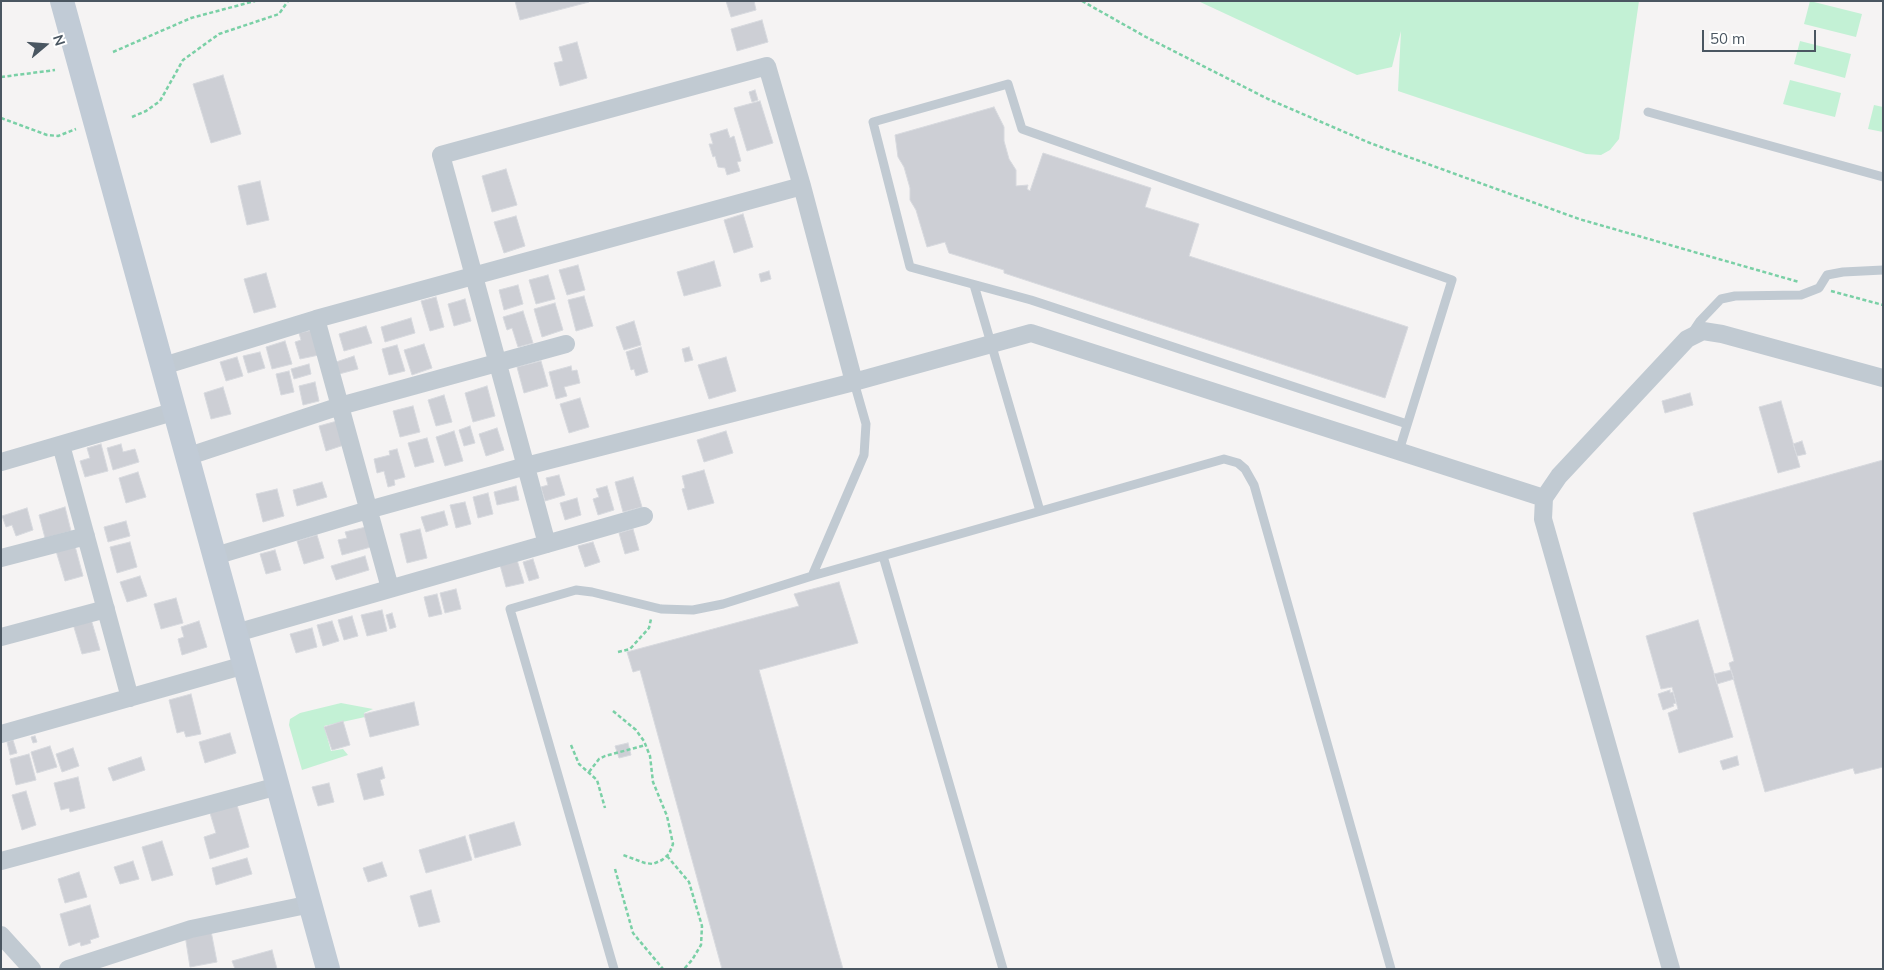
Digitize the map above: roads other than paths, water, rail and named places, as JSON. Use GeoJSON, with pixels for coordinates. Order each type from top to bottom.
{"type":"FeatureCollection","features":[{"type":"Feature","properties":{"kind":"street"},"geometry":{"type":"LineString","coordinates":[[62,1],[189,456],[328,969]]}},
{"type":"Feature","properties":{"kind":"street"},"geometry":{"type":"LineString","coordinates":[[548,544],[441,155],[767,66],[802,186],[854,382]]}},
{"type":"Feature","properties":{"kind":"street"},"geometry":{"type":"LineString","coordinates":[[163,366],[316,319],[802,186]]}},
{"type":"Feature","properties":{"kind":"street"},"geometry":{"type":"LineString","coordinates":[[316,319],[390,588]]}},
{"type":"Feature","properties":{"kind":"street"},"geometry":{"type":"LineString","coordinates":[[1671,969],[1543,519],[1544,498],[1559,476],[1687,339],[1702,332],[1722,334],[1883,378]]}},
{"type":"Feature","properties":{"kind":"street"},"geometry":{"type":"LineString","coordinates":[[215,556],[368,510],[526,466],[854,382],[1031,333],[1544,498]]}},
{"type":"Feature","properties":{"kind":"street"},"geometry":{"type":"LineString","coordinates":[[189,456],[340,406],[566,344]]}},
{"type":"Feature","properties":{"kind":"street"},"geometry":{"type":"LineString","coordinates":[[1,462],[176,411]]}},
{"type":"Feature","properties":{"kind":"street"},"geometry":{"type":"LineString","coordinates":[[61,445],[130,698]]}},
{"type":"Feature","properties":{"kind":"street"},"geometry":{"type":"LineString","coordinates":[[236,634],[644,516]]}},
{"type":"Feature","properties":{"kind":"street"},"geometry":{"type":"LineString","coordinates":[[1,558],[86,536]]}},
{"type":"Feature","properties":{"kind":"street"},"geometry":{"type":"LineString","coordinates":[[1,637],[106,609]]}},
{"type":"Feature","properties":{"kind":"street"},"geometry":{"type":"LineString","coordinates":[[1,734],[245,665]]}},
{"type":"Feature","properties":{"kind":"street"},"geometry":{"type":"LineString","coordinates":[[1,860],[278,786]]}},
{"type":"Feature","properties":{"kind":"street"},"geometry":{"type":"LineString","coordinates":[[68,969],[191,929],[311,904]]}},
{"type":"Feature","properties":{"kind":"street"},"geometry":{"type":"LineString","coordinates":[[1,935],[32,969]]}},
{"type":"Feature","properties":{"kind":"lane"},"geometry":{"type":"LineString","coordinates":[[1399,451],[1452,280],[1022,129],[1008,84],[873,122],[910,267],[1031,300],[1407,424]]}},
{"type":"Feature","properties":{"kind":"lane"},"geometry":{"type":"LineString","coordinates":[[1648,112],[1883,177]]}},
{"type":"Feature","properties":{"kind":"lane"},"geometry":{"type":"LineString","coordinates":[[1687,339],[1700,321],[1721,299],[1735,296],[1800,294],[1819,288],[1827,275],[1843,272],[1883,270]]}},
{"type":"Feature","properties":{"kind":"lane"},"geometry":{"type":"LineString","coordinates":[[974,285],[1040,511]]}},
{"type":"Feature","properties":{"kind":"lane"},"geometry":{"type":"LineString","coordinates":[[812,576],[864,455],[866,424],[854,382]]}},
{"type":"Feature","properties":{"kind":"lane"},"geometry":{"type":"LineString","coordinates":[[614,969],[510,609],[576,590],[592,592],[654,608],[692,610],[723,604],[812,576],[1224,459],[1238,463],[1245,469],[1254,485],[1391,969]]}},
{"type":"Feature","properties":{"kind":"lane"},"geometry":{"type":"LineString","coordinates":[[883,556],[1003,969]]}}]}
